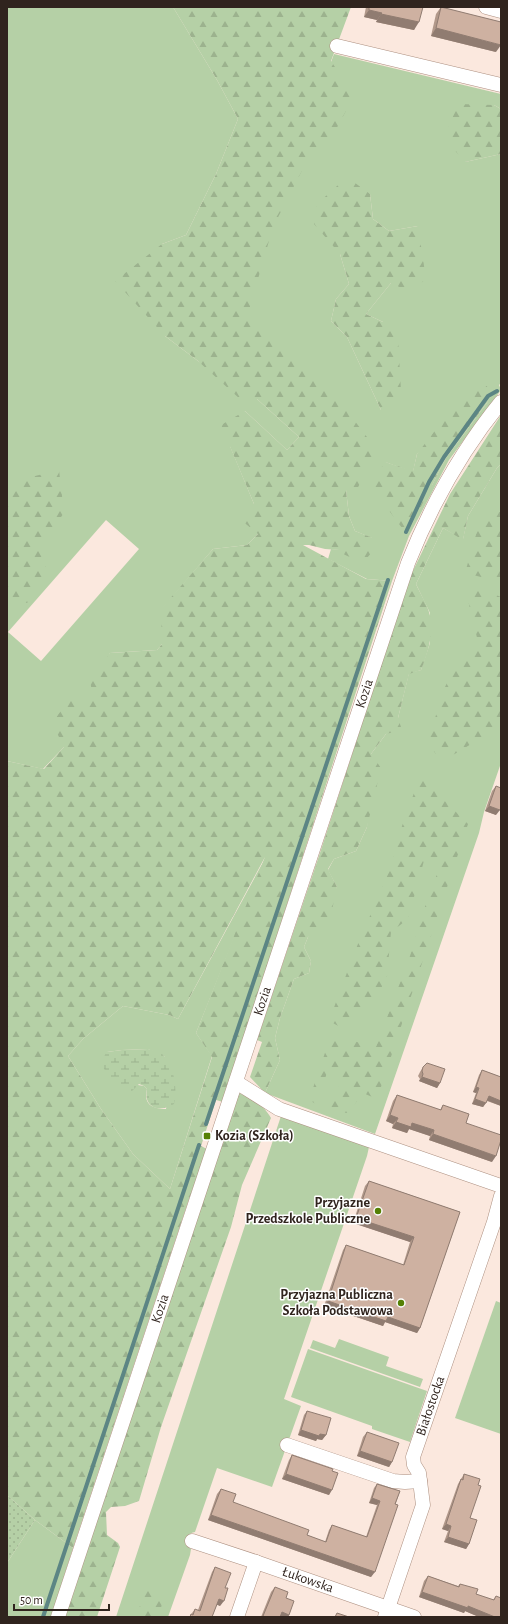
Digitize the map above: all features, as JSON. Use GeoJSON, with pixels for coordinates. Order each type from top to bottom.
{"type":"FeatureCollection","features":[{"type":"Feature","properties":{"kind":"street"},"geometry":{"type":"LineString","coordinates":[[486,7],[501,11]]}},
{"type":"Feature","properties":{"kind":"street"},"geometry":{"type":"LineString","coordinates":[[337,46],[501,85]]}},
{"type":"Feature","properties":{"kind":"street","name":"Kozia"},"geometry":{"type":"LineString","coordinates":[[58,1617],[184,1233],[236,1082],[408,563],[425,525],[460,459],[501,402]]}},
{"type":"Feature","properties":{"kind":"street"},"geometry":{"type":"LineString","coordinates":[[236,1082],[279,1109],[501,1186]]}},
{"type":"Feature","properties":{"kind":"street","name":"Białostocka"},"geometry":{"type":"LineString","coordinates":[[386,1613],[423,1505],[419,1473],[414,1466],[413,1457],[494,1222],[501,1196]]}},
{"type":"Feature","properties":{"kind":"street"},"geometry":{"type":"LineString","coordinates":[[287,1445],[393,1481],[420,1481]]}},
{"type":"Feature","properties":{"kind":"street","name":"Łukowska"},"geometry":{"type":"LineString","coordinates":[[192,1541],[256,1562],[386,1613],[414,1617]]}},
{"type":"Feature","properties":{"kind":"street"},"geometry":{"type":"LineString","coordinates":[[237,1617],[256,1562]]}},
{"type":"Feature","properties":{"kind":"green space"},"geometry":{"type":"Polygon","coordinates":[[[7,7],[173,7],[217,80],[238,119],[216,174],[186,235],[162,244],[165,336],[198,361],[257,399],[299,437],[287,450],[245,411],[230,446],[254,504],[258,534],[247,545],[213,549],[162,609],[162,644],[157,650],[110,653],[93,699],[64,747],[43,769],[7,761],[7,7]],[[106,520],[8,632],[41,661],[139,549],[106,520]]]}},
{"type":"Feature","properties":{"kind":"green space"},"geometry":{"type":"Polygon","coordinates":[[[173,7],[351,7],[331,61],[354,96],[326,148],[310,155],[273,227],[247,317],[338,399],[370,441],[374,454],[371,464],[357,489],[346,490],[349,516],[355,531],[373,538],[373,551],[366,559],[359,559],[351,558],[339,550],[303,545],[366,579],[392,581],[223,1102],[216,1100],[201,1146],[207,1149],[73,1548],[35,1520],[7,1495],[7,761],[44,769],[64,747],[52,723],[69,700],[93,699],[90,680],[110,653],[157,650],[162,644],[161,609],[213,549],[247,545],[258,534],[241,520],[254,504],[221,425],[245,411],[287,450],[299,437],[257,399],[240,399],[198,361],[165,336],[115,281],[162,244],[186,235],[216,174],[238,119],[217,80],[173,7]],[[265,857],[178,1019],[169,1015],[123,1006],[83,1039],[68,1056],[101,1109],[133,1154],[170,1189],[212,1057],[196,1033],[265,857]]]}},
{"type":"Feature","properties":{"kind":"green space"},"geometry":{"type":"Polygon","coordinates":[[[334,54],[501,94],[501,109],[494,105],[465,162],[501,154],[501,383],[499,385],[501,390],[449,460],[409,536],[392,581],[367,579],[328,559],[331,549],[339,550],[372,538],[355,531],[349,516],[346,490],[236,320],[334,54]],[[370,194],[340,254],[349,284],[336,299],[331,321],[347,337],[381,410],[383,322],[366,314],[391,283],[418,226],[389,231],[373,219],[370,194]],[[489,400],[417,454],[413,472],[385,462],[432,485],[446,458],[489,400]]]}},
{"type":"Feature","properties":{"kind":"green space"},"geometry":{"type":"Polygon","coordinates":[[[458,104],[494,105],[501,109],[501,154],[465,162],[444,138],[458,104]]]}},
{"type":"Feature","properties":{"kind":"green space"},"geometry":{"type":"Polygon","coordinates":[[[347,177],[370,194],[373,219],[389,231],[418,226],[426,279],[410,292],[391,283],[366,314],[383,322],[398,339],[401,391],[381,410],[347,337],[331,321],[336,299],[349,284],[340,254],[314,224],[317,204],[347,177]]]}},
{"type":"Feature","properties":{"kind":"green space"},"geometry":{"type":"Polygon","coordinates":[[[487,386],[489,400],[446,458],[410,528],[402,528],[370,485],[385,462],[413,471],[417,454],[464,393],[487,386]]]}},
{"type":"Feature","properties":{"kind":"green space"},"geometry":{"type":"Polygon","coordinates":[[[501,415],[501,464],[497,468],[468,516],[463,540],[443,528],[416,584],[431,619],[431,634],[426,656],[421,670],[409,674],[398,718],[402,730],[386,734],[371,754],[381,768],[367,827],[356,851],[334,859],[328,869],[337,887],[328,928],[308,937],[304,947],[311,961],[309,973],[294,979],[280,1018],[275,1038],[280,1060],[265,1093],[250,1077],[262,1042],[257,1040],[319,856],[409,579],[450,494],[501,415]]]}},
{"type":"Feature","properties":{"kind":"green space"},"geometry":{"type":"Polygon","coordinates":[[[501,464],[501,763],[484,812],[479,833],[375,1134],[265,1093],[280,1060],[275,1038],[280,1018],[294,979],[309,973],[311,961],[304,947],[308,937],[337,887],[328,870],[334,859],[356,851],[367,827],[371,754],[398,718],[409,673],[421,670],[430,643],[430,613],[416,584],[443,528],[463,539],[468,516],[497,468],[501,464]]]}},
{"type":"Feature","properties":{"kind":"green space"},"geometry":{"type":"Polygon","coordinates":[[[59,470],[64,513],[38,548],[50,576],[27,603],[7,598],[7,499],[31,477],[59,470]]]}},
{"type":"Feature","properties":{"kind":"green space"},"geometry":{"type":"Polygon","coordinates":[[[484,512],[501,512],[501,582],[465,573],[484,512]]]}},
{"type":"Feature","properties":{"kind":"green space"},"geometry":{"type":"Polygon","coordinates":[[[476,587],[501,597],[501,722],[491,732],[453,755],[436,754],[427,743],[445,687],[455,667],[479,646],[466,592],[476,587]]]}},
{"type":"Feature","properties":{"kind":"green space"},"geometry":{"type":"Polygon","coordinates":[[[422,771],[433,789],[468,824],[377,1099],[363,1093],[348,1113],[327,1111],[342,1080],[328,1070],[316,1104],[309,1100],[331,1035],[376,1047],[410,956],[422,915],[440,866],[425,857],[408,919],[391,932],[387,976],[375,1001],[346,1030],[329,1021],[355,951],[390,869],[402,826],[422,771]]]}},
{"type":"Feature","properties":{"kind":"green space"},"geometry":{"type":"Polygon","coordinates":[[[268,853],[196,1033],[212,1056],[170,1189],[133,1154],[101,1109],[68,1056],[83,1039],[123,1006],[169,1015],[178,1019],[268,853]],[[148,1049],[107,1052],[138,1085],[144,1086],[147,1089],[146,1098],[150,1105],[157,1108],[166,1109],[171,1070],[164,1056],[148,1049]]]}},
{"type":"Feature","properties":{"kind":"green space"},"geometry":{"type":"Polygon","coordinates":[[[148,1049],[161,1053],[172,1070],[175,1084],[175,1098],[174,1104],[169,1107],[158,1108],[150,1104],[146,1095],[147,1089],[144,1086],[139,1084],[132,1091],[127,1090],[108,1074],[101,1061],[107,1052],[148,1049]]]}},
{"type":"Feature","properties":{"kind":"green space"},"geometry":{"type":"Polygon","coordinates":[[[239,1093],[253,1100],[265,1109],[271,1118],[242,1185],[231,1227],[161,1427],[139,1501],[125,1506],[111,1507],[106,1512],[107,1535],[118,1543],[120,1547],[97,1617],[64,1617],[113,1468],[239,1093]]]}},
{"type":"Feature","properties":{"kind":"green space"},"geometry":{"type":"Polygon","coordinates":[[[281,1116],[369,1147],[284,1399],[301,1406],[272,1487],[217,1468],[195,1532],[189,1535],[185,1544],[191,1549],[190,1555],[168,1617],[116,1617],[281,1116]]]}},
{"type":"Feature","properties":{"kind":"green space"},"geometry":{"type":"Polygon","coordinates":[[[496,1301],[501,1303],[501,1434],[455,1418],[496,1301]]]}},
{"type":"Feature","properties":{"kind":"green space"},"geometry":{"type":"Polygon","coordinates":[[[339,1339],[389,1357],[386,1366],[423,1379],[420,1387],[310,1348],[313,1340],[335,1348],[339,1339]]]}},
{"type":"Feature","properties":{"kind":"green space"},"geometry":{"type":"Polygon","coordinates":[[[308,1349],[427,1391],[410,1442],[372,1429],[372,1426],[291,1397],[308,1349]]]}},
{"type":"Feature","properties":{"kind":"green space"},"geometry":{"type":"Polygon","coordinates":[[[7,1495],[35,1520],[7,1563],[7,1495]]]}},
{"type":"Feature","properties":{"kind":"green space"},"geometry":{"type":"Polygon","coordinates":[[[35,1520],[73,1548],[51,1617],[7,1617],[7,1563],[35,1520]]]}},
{"type":"Feature","properties":{"kind":"green space"},"geometry":{"type":"Polygon","coordinates":[[[146,1589],[165,1595],[158,1617],[136,1617],[146,1589]]]}},
{"type":"Feature","properties":{"kind":"building"},"geometry":{"type":"Polygon","coordinates":[[[369,7],[423,7],[419,22],[381,14],[382,13],[369,10],[369,7]]]}},
{"type":"Feature","properties":{"kind":"building"},"geometry":{"type":"Polygon","coordinates":[[[441,7],[501,22],[501,45],[436,28],[441,7]]]}},
{"type":"Feature","properties":{"kind":"building"},"geometry":{"type":"Polygon","coordinates":[[[496,786],[501,788],[500,810],[489,806],[496,786]]]}},
{"type":"Feature","properties":{"kind":"building"},"geometry":{"type":"Polygon","coordinates":[[[427,1063],[445,1069],[440,1083],[422,1077],[423,1067],[427,1063]]]}},
{"type":"Feature","properties":{"kind":"building"},"geometry":{"type":"Polygon","coordinates":[[[482,1070],[501,1077],[501,1101],[489,1096],[486,1103],[475,1099],[479,1088],[476,1087],[482,1070]]]}},
{"type":"Feature","properties":{"kind":"building"},"geometry":{"type":"Polygon","coordinates":[[[397,1095],[441,1110],[443,1105],[469,1114],[466,1123],[501,1135],[496,1156],[433,1134],[434,1130],[412,1123],[411,1127],[396,1122],[398,1118],[390,1115],[397,1095]]]}},
{"type":"Feature","properties":{"kind":"building"},"geometry":{"type":"Polygon","coordinates":[[[369,1181],[460,1212],[420,1328],[388,1317],[386,1321],[328,1301],[346,1245],[404,1265],[414,1237],[356,1218],[369,1181]]]}},
{"type":"Feature","properties":{"kind":"building"},"geometry":{"type":"Polygon","coordinates":[[[307,1411],[331,1418],[326,1435],[320,1434],[319,1436],[301,1430],[307,1411]]]}},
{"type":"Feature","properties":{"kind":"building"},"geometry":{"type":"Polygon","coordinates":[[[367,1432],[399,1443],[392,1462],[360,1451],[367,1432]]]}},
{"type":"Feature","properties":{"kind":"building"},"geometry":{"type":"Polygon","coordinates":[[[292,1455],[333,1469],[332,1471],[338,1473],[332,1490],[286,1474],[292,1455]]]}},
{"type":"Feature","properties":{"kind":"building"},"geometry":{"type":"Polygon","coordinates":[[[464,1474],[480,1479],[478,1485],[481,1486],[470,1518],[477,1520],[469,1544],[448,1537],[451,1526],[446,1524],[464,1474]]]}},
{"type":"Feature","properties":{"kind":"building"},"geometry":{"type":"Polygon","coordinates":[[[377,1484],[400,1491],[395,1504],[398,1505],[375,1572],[211,1515],[221,1489],[236,1494],[233,1502],[309,1530],[307,1535],[326,1542],[332,1525],[367,1537],[380,1501],[372,1498],[377,1484]]]}},
{"type":"Feature","properties":{"kind":"building"},"geometry":{"type":"Polygon","coordinates":[[[215,1567],[231,1573],[225,1588],[228,1588],[224,1601],[219,1599],[212,1617],[190,1617],[191,1614],[193,1615],[195,1609],[200,1611],[215,1567]]]}},
{"type":"Feature","properties":{"kind":"building"},"geometry":{"type":"Polygon","coordinates":[[[428,1576],[459,1587],[460,1584],[478,1589],[476,1594],[494,1600],[496,1596],[501,1598],[501,1617],[495,1617],[468,1606],[468,1608],[422,1592],[428,1576]]]}},
{"type":"Feature","properties":{"kind":"building"},"geometry":{"type":"Polygon","coordinates":[[[275,1587],[288,1592],[286,1598],[294,1601],[289,1615],[282,1612],[280,1617],[263,1616],[275,1587]]]}},
{"type":"Feature","properties":{"kind":"building"},"geometry":{"type":"Polygon","coordinates":[[[337,1613],[349,1617],[335,1617],[337,1613]]]}},
{"type":"Feature","properties":{"kind":"waterway"},"geometry":{"type":"LineString","coordinates":[[406,532],[429,482],[444,457],[488,396],[497,391]]}},
{"type":"Feature","properties":{"kind":"waterway"},"geometry":{"type":"LineString","coordinates":[[206,1124],[388,580]]}},
{"type":"Feature","properties":{"kind":"waterway"},"geometry":{"type":"LineString","coordinates":[[43,1617],[199,1145]]}},
{"type":"Feature","properties":{"kind":"place","name":"Kozia (Szkoła)"},"geometry":{"type":"Point","coordinates":[207,1136]}},
{"type":"Feature","properties":{"kind":"place","name":"Przyjazne Przedszkole Publiczne"},"geometry":{"type":"Point","coordinates":[378,1211]}},
{"type":"Feature","properties":{"kind":"place","name":"Przyjazna Publiczna Szkoła Podstawowa"},"geometry":{"type":"Point","coordinates":[401,1303]}}]}
